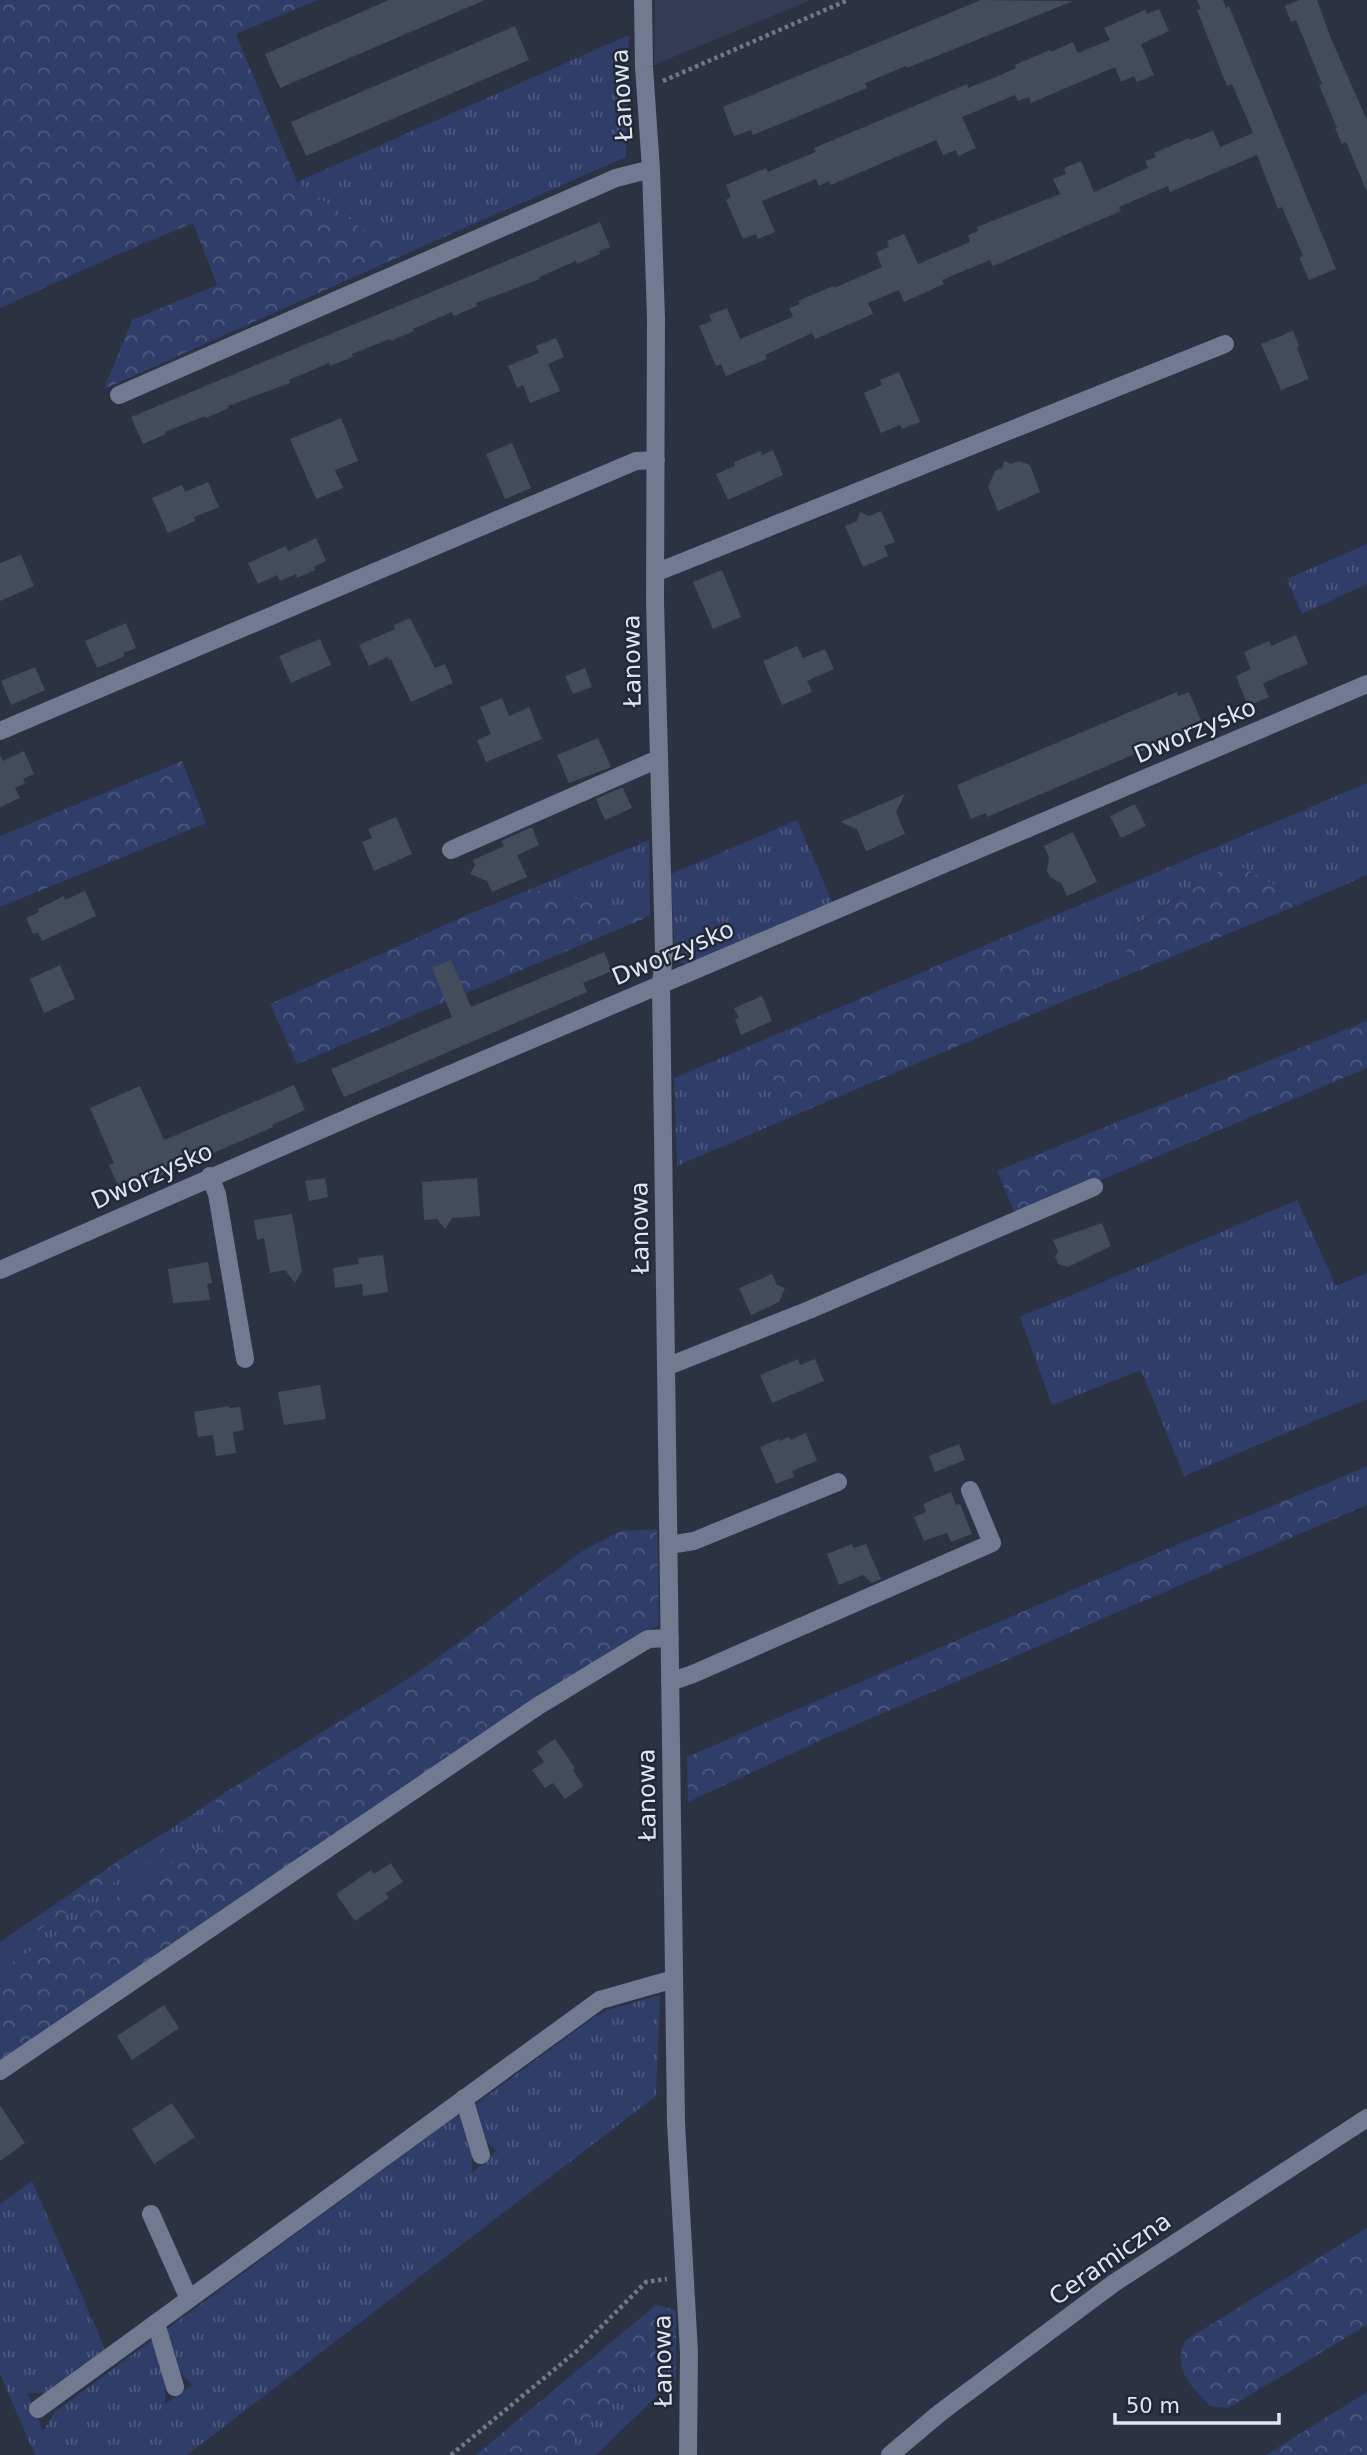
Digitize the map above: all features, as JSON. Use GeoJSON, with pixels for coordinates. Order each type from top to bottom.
{"type":"FeatureCollection","features":[{"type":"Feature","properties":{"kind":"street","name":"Łanowa"},"geometry":{"type":"LineString","coordinates":[[643,0],[656,318],[655,573],[664,952],[661,985],[676,2123],[689,2352],[688,2455]]}},
{"type":"Feature","properties":{"kind":"street"},"geometry":{"type":"LineString","coordinates":[[119,395],[616,178],[651,169]]}},
{"type":"Feature","properties":{"kind":"street"},"geometry":{"type":"LineString","coordinates":[[655,573],[1225,344]]}},
{"type":"Feature","properties":{"kind":"street"},"geometry":{"type":"LineString","coordinates":[[0,731],[636,461],[656,460]]}},
{"type":"Feature","properties":{"kind":"street","name":"Dworzysko"},"geometry":{"type":"LineString","coordinates":[[0,1270],[210,1177],[1367,684]]}},
{"type":"Feature","properties":{"kind":"street"},"geometry":{"type":"LineString","coordinates":[[451,850],[658,759]]}},
{"type":"Feature","properties":{"kind":"street"},"geometry":{"type":"LineString","coordinates":[[210,1177],[217,1194],[245,1359]]}},
{"type":"Feature","properties":{"kind":"street"},"geometry":{"type":"LineString","coordinates":[[666,1367],[809,1310],[1094,1187]]}},
{"type":"Feature","properties":{"kind":"street"},"geometry":{"type":"LineString","coordinates":[[669,1545],[694,1541],[838,1482]]}},
{"type":"Feature","properties":{"kind":"street"},"geometry":{"type":"LineString","coordinates":[[670,1682],[992,1543],[970,1490]]}},
{"type":"Feature","properties":{"kind":"street"},"geometry":{"type":"LineString","coordinates":[[0,2071],[538,1706],[648,1639],[670,1638]]}},
{"type":"Feature","properties":{"kind":"street"},"geometry":{"type":"LineString","coordinates":[[38,2409],[600,2000],[674,1979]]}},
{"type":"Feature","properties":{"kind":"street"},"geometry":{"type":"LineString","coordinates":[[464,2098],[481,2155]]}},
{"type":"Feature","properties":{"kind":"street","name":"Ceramiczna"},"geometry":{"type":"LineString","coordinates":[[890,2455],[941,2412],[1114,2283],[1367,2118]]}},
{"type":"Feature","properties":{"kind":"street"},"geometry":{"type":"LineString","coordinates":[[151,2214],[189,2299]]}},
{"type":"Feature","properties":{"kind":"street"},"geometry":{"type":"LineString","coordinates":[[156,2323],[175,2388]]}},
{"type":"Feature","properties":{"kind":"path"},"geometry":{"type":"LineString","coordinates":[[645,89],[848,0]]}},
{"type":"Feature","properties":{"kind":"path"},"geometry":{"type":"LineString","coordinates":[[451,2455],[578,2350],[646,2282],[667,2279],[685,2282]]}},
{"type":"Feature","properties":{"kind":"shaded area"},"geometry":{"type":"Polygon","coordinates":[[[655,0],[811,0],[654,65],[655,0]]]}},
{"type":"Feature","properties":{"kind":"green space"},"geometry":{"type":"Polygon","coordinates":[[[0,0],[317,0],[236,34],[297,182],[401,256],[104,389],[132,320],[217,285],[193,223],[0,308],[0,0]]]}},
{"type":"Feature","properties":{"kind":"green space"},"geometry":{"type":"Polygon","coordinates":[[[629,35],[626,157],[401,256],[297,182],[629,35]]]}},
{"type":"Feature","properties":{"kind":"green space"},"geometry":{"type":"Polygon","coordinates":[[[1367,544],[1367,584],[1302,614],[1287,579],[1367,544]]]}},
{"type":"Feature","properties":{"kind":"green space"},"geometry":{"type":"Polygon","coordinates":[[[182,761],[206,823],[0,907],[0,836],[182,761]]]}},
{"type":"Feature","properties":{"kind":"green space"},"geometry":{"type":"Polygon","coordinates":[[[1367,783],[1367,875],[1305,902],[1233,862],[1134,926],[1118,979],[1057,1004],[1030,973],[1042,921],[1367,783]]]}},
{"type":"Feature","properties":{"kind":"green space"},"geometry":{"type":"Polygon","coordinates":[[[797,820],[833,904],[688,964],[675,961],[671,874],[797,820]]]}},
{"type":"Feature","properties":{"kind":"green space"},"geometry":{"type":"Polygon","coordinates":[[[649,840],[650,916],[531,889],[649,840]]]}},
{"type":"Feature","properties":{"kind":"green space"},"geometry":{"type":"Polygon","coordinates":[[[1233,862],[1305,902],[1118,979],[1134,927],[1233,862]]]}},
{"type":"Feature","properties":{"kind":"green space"},"geometry":{"type":"Polygon","coordinates":[[[531,889],[650,916],[297,1064],[270,1004],[531,889]]]}},
{"type":"Feature","properties":{"kind":"green space"},"geometry":{"type":"Polygon","coordinates":[[[1042,921],[1030,973],[1057,1004],[793,1116],[773,1079],[733,1053],[1042,921]]]}},
{"type":"Feature","properties":{"kind":"green space"},"geometry":{"type":"Polygon","coordinates":[[[1367,1021],[1367,1068],[1016,1216],[997,1171],[1367,1021]]]}},
{"type":"Feature","properties":{"kind":"green space"},"geometry":{"type":"Polygon","coordinates":[[[733,1053],[773,1079],[793,1116],[677,1166],[674,1078],[733,1053]]]}},
{"type":"Feature","properties":{"kind":"green space"},"geometry":{"type":"Polygon","coordinates":[[[1297,1200],[1336,1286],[1367,1273],[1367,1399],[1184,1476],[1141,1370],[1052,1405],[1020,1317],[1297,1200]]]}},
{"type":"Feature","properties":{"kind":"green space"},"geometry":{"type":"Polygon","coordinates":[[[1367,1466],[1367,1505],[1348,1513],[1333,1481],[1367,1466]]]}},
{"type":"Feature","properties":{"kind":"green space"},"geometry":{"type":"Polygon","coordinates":[[[1333,1481],[1348,1513],[832,1735],[688,1802],[687,1757],[1172,1547],[1333,1481]]]}},
{"type":"Feature","properties":{"kind":"green space"},"geometry":{"type":"Polygon","coordinates":[[[657,1529],[659,1625],[634,1636],[0,2062],[0,1970],[193,1850],[225,1837],[215,1799],[414,1675],[584,1550],[621,1531],[657,1529]]]}},
{"type":"Feature","properties":{"kind":"green space"},"geometry":{"type":"Polygon","coordinates":[[[215,1799],[225,1837],[193,1850],[0,1970],[0,1955],[127,1874],[156,1859],[174,1836],[171,1829],[215,1799]]]}},
{"type":"Feature","properties":{"kind":"green space"},"geometry":{"type":"Polygon","coordinates":[[[171,1829],[174,1836],[156,1859],[127,1874],[0,1955],[0,1942],[127,1855],[171,1829]]]}},
{"type":"Feature","properties":{"kind":"green space"},"geometry":{"type":"Polygon","coordinates":[[[660,1995],[656,2096],[187,2455],[35,2455],[0,2374],[0,2204],[32,2181],[105,2349],[45,2393],[28,2393],[43,2431],[55,2412],[152,2340],[165,2381],[165,2404],[192,2385],[180,2372],[167,2329],[460,2113],[472,2149],[472,2173],[496,2151],[486,2141],[476,2104],[594,2017],[611,2009],[660,1995]]]}},
{"type":"Feature","properties":{"kind":"green space"},"geometry":{"type":"Polygon","coordinates":[[[1367,2228],[1367,2325],[1228,2408],[1210,2406],[1190,2384],[1182,2368],[1180,2359],[1186,2340],[1367,2228]]]}},
{"type":"Feature","properties":{"kind":"green space"},"geometry":{"type":"Polygon","coordinates":[[[656,2305],[676,2310],[676,2378],[667,2386],[647,2377],[588,2419],[574,2437],[576,2455],[476,2455],[656,2305]]]}},
{"type":"Feature","properties":{"kind":"green space"},"geometry":{"type":"Polygon","coordinates":[[[647,2377],[667,2386],[596,2455],[576,2455],[574,2437],[588,2419],[647,2377]]]}},
{"type":"Feature","properties":{"kind":"green space"},"geometry":{"type":"Polygon","coordinates":[[[1367,2392],[1367,2455],[1266,2455],[1367,2392]]]}},
{"type":"Feature","properties":{"kind":"building"},"geometry":{"type":"Polygon","coordinates":[[[389,0],[485,0],[280,88],[265,54],[389,0]]]}},
{"type":"Feature","properties":{"kind":"building"},"geometry":{"type":"Polygon","coordinates":[[[981,0],[1073,1],[865,83],[867,88],[753,135],[751,130],[734,136],[723,107],[981,0]]]}},
{"type":"Feature","properties":{"kind":"building"},"geometry":{"type":"Polygon","coordinates":[[[1197,0],[1223,0],[1226,8],[1229,6],[1336,269],[1309,280],[1299,257],[1303,256],[1282,207],[1278,209],[1257,155],[1170,192],[1168,186],[1119,207],[1121,211],[993,266],[990,260],[942,280],[944,284],[904,302],[899,290],[868,303],[873,314],[815,339],[812,333],[765,355],[767,359],[726,376],[721,364],[716,366],[699,326],[712,321],[709,315],[727,308],[740,339],[793,317],[789,308],[800,304],[798,301],[882,267],[876,252],[889,247],[887,241],[904,234],[918,264],[970,242],[968,235],[978,231],[977,227],[1060,194],[1053,179],[1066,174],[1064,168],[1081,161],[1094,192],[1148,168],[1145,161],[1156,157],[1154,153],[1189,138],[1190,140],[1213,131],[1220,147],[1253,133],[1232,84],[1227,86],[1197,10],[1201,9],[1197,0]]]}},
{"type":"Feature","properties":{"kind":"building"},"geometry":{"type":"Polygon","coordinates":[[[1299,0],[1317,0],[1367,120],[1367,192],[1346,142],[1342,144],[1335,128],[1319,85],[1322,84],[1296,20],[1291,22],[1285,6],[1299,0]]]}},
{"type":"Feature","properties":{"kind":"building"},"geometry":{"type":"Polygon","coordinates":[[[1159,9],[1169,31],[1141,44],[1154,75],[1137,82],[1134,76],[1121,82],[1115,67],[1031,103],[1029,97],[1018,101],[1015,95],[962,117],[976,148],[958,156],[956,150],[943,155],[936,140],[831,185],[829,181],[819,186],[816,179],[762,201],[775,232],[758,239],[756,234],[743,239],[726,200],[731,197],[726,185],[766,168],[768,172],[816,152],[814,148],[967,84],[968,88],[996,77],[1016,68],[1015,65],[1050,50],[1051,52],[1073,42],[1078,53],[1110,40],[1104,28],[1145,10],[1147,14],[1159,9]]]}},
{"type":"Feature","properties":{"kind":"building"},"geometry":{"type":"Polygon","coordinates":[[[515,26],[529,60],[306,156],[291,122],[515,26]]]}},
{"type":"Feature","properties":{"kind":"building"},"geometry":{"type":"Polygon","coordinates":[[[600,222],[610,247],[599,251],[600,254],[577,264],[576,261],[539,277],[540,279],[476,303],[477,306],[454,316],[452,312],[391,341],[390,339],[352,354],[353,357],[330,366],[329,363],[289,380],[290,383],[165,432],[166,434],[143,444],[131,417],[600,222]]]}},
{"type":"Feature","properties":{"kind":"building"},"geometry":{"type":"Polygon","coordinates":[[[1293,331],[1309,379],[1281,390],[1261,344],[1293,331]]]}},
{"type":"Feature","properties":{"kind":"building"},"geometry":{"type":"Polygon","coordinates":[[[556,338],[564,357],[548,364],[560,391],[530,403],[523,385],[517,388],[508,366],[539,353],[536,346],[556,338]]]}},
{"type":"Feature","properties":{"kind":"building"},"geometry":{"type":"Polygon","coordinates":[[[899,372],[920,422],[902,429],[900,425],[881,433],[864,393],[882,385],[880,380],[899,372]]]}},
{"type":"Feature","properties":{"kind":"building"},"geometry":{"type":"Polygon","coordinates":[[[341,418],[358,461],[335,470],[343,488],[316,499],[290,439],[341,418]]]}},
{"type":"Feature","properties":{"kind":"building"},"geometry":{"type":"Polygon","coordinates":[[[512,443],[531,488],[505,499],[486,454],[512,443]]]}},
{"type":"Feature","properties":{"kind":"building"},"geometry":{"type":"Polygon","coordinates":[[[773,450],[783,475],[728,500],[716,474],[735,466],[734,462],[761,451],[762,455],[773,450]]]}},
{"type":"Feature","properties":{"kind":"building"},"geometry":{"type":"Polygon","coordinates":[[[1004,461],[1011,464],[1019,461],[1030,465],[1040,492],[998,511],[988,487],[995,471],[1002,468],[1004,461]]]}},
{"type":"Feature","properties":{"kind":"building"},"geometry":{"type":"Polygon","coordinates":[[[208,482],[219,507],[194,517],[195,521],[168,533],[152,498],[182,485],[185,492],[208,482]]]}},
{"type":"Feature","properties":{"kind":"building"},"geometry":{"type":"Polygon","coordinates":[[[881,511],[895,542],[884,546],[888,556],[863,567],[845,526],[857,521],[860,512],[869,516],[881,511]]]}},
{"type":"Feature","properties":{"kind":"building"},"geometry":{"type":"Polygon","coordinates":[[[316,538],[326,561],[313,567],[315,570],[297,578],[296,574],[280,581],[277,575],[258,584],[248,563],[286,546],[288,551],[316,538]]]}},
{"type":"Feature","properties":{"kind":"building"},"geometry":{"type":"Polygon","coordinates":[[[21,555],[34,586],[0,601],[0,563],[21,555]]]}},
{"type":"Feature","properties":{"kind":"building"},"geometry":{"type":"Polygon","coordinates":[[[722,570],[741,617],[713,629],[693,582],[722,570]]]}},
{"type":"Feature","properties":{"kind":"building"},"geometry":{"type":"Polygon","coordinates":[[[410,618],[435,668],[445,664],[453,683],[411,702],[391,659],[388,657],[369,666],[359,645],[395,629],[394,625],[410,618]]]}},
{"type":"Feature","properties":{"kind":"building"},"geometry":{"type":"Polygon","coordinates":[[[126,623],[136,648],[97,668],[85,641],[126,623]]]}},
{"type":"Feature","properties":{"kind":"building"},"geometry":{"type":"Polygon","coordinates":[[[1296,635],[1308,664],[1263,683],[1269,697],[1248,706],[1236,676],[1251,669],[1244,652],[1269,641],[1271,646],[1296,635]]]}},
{"type":"Feature","properties":{"kind":"building"},"geometry":{"type":"Polygon","coordinates":[[[320,639],[331,665],[291,683],[279,656],[320,639]]]}},
{"type":"Feature","properties":{"kind":"building"},"geometry":{"type":"Polygon","coordinates":[[[797,646],[803,658],[825,649],[834,669],[807,681],[812,692],[782,705],[763,661],[797,646]]]}},
{"type":"Feature","properties":{"kind":"building"},"geometry":{"type":"Polygon","coordinates":[[[35,667],[45,690],[11,705],[1,681],[35,667]]]}},
{"type":"Feature","properties":{"kind":"building"},"geometry":{"type":"Polygon","coordinates":[[[585,668],[592,687],[573,694],[565,676],[585,668]]]}},
{"type":"Feature","properties":{"kind":"building"},"geometry":{"type":"Polygon","coordinates":[[[1177,692],[1178,696],[1189,692],[1203,725],[987,817],[986,813],[971,819],[957,785],[1177,692]]]}},
{"type":"Feature","properties":{"kind":"building"},"geometry":{"type":"Polygon","coordinates":[[[502,698],[509,716],[529,707],[542,739],[486,762],[477,740],[491,734],[480,707],[502,698]]]}},
{"type":"Feature","properties":{"kind":"building"},"geometry":{"type":"Polygon","coordinates":[[[598,738],[611,767],[569,783],[557,755],[598,738]]]}},
{"type":"Feature","properties":{"kind":"building"},"geometry":{"type":"Polygon","coordinates":[[[24,751],[34,774],[23,779],[25,783],[15,788],[20,798],[0,807],[0,755],[3,761],[24,751]]]}},
{"type":"Feature","properties":{"kind":"building"},"geometry":{"type":"Polygon","coordinates":[[[623,788],[632,808],[605,820],[596,799],[623,788]]]}},
{"type":"Feature","properties":{"kind":"building"},"geometry":{"type":"Polygon","coordinates":[[[905,794],[896,812],[905,834],[866,851],[857,829],[840,822],[905,794]]]}},
{"type":"Feature","properties":{"kind":"building"},"geometry":{"type":"Polygon","coordinates":[[[1135,804],[1146,826],[1121,838],[1110,816],[1135,804]]]}},
{"type":"Feature","properties":{"kind":"building"},"geometry":{"type":"Polygon","coordinates":[[[396,817],[412,854],[374,871],[362,842],[372,838],[368,829],[396,817]]]}},
{"type":"Feature","properties":{"kind":"building"},"geometry":{"type":"Polygon","coordinates":[[[532,827],[539,845],[517,855],[527,877],[492,892],[487,881],[470,874],[475,865],[473,860],[504,846],[501,841],[532,827]]]}},
{"type":"Feature","properties":{"kind":"building"},"geometry":{"type":"Polygon","coordinates":[[[1073,832],[1097,882],[1067,896],[1061,883],[1050,877],[1047,871],[1049,858],[1044,846],[1073,832]]]}},
{"type":"Feature","properties":{"kind":"building"},"geometry":{"type":"Polygon","coordinates":[[[85,891],[96,916],[42,941],[38,932],[33,934],[26,918],[64,896],[65,900],[85,891]]]}},
{"type":"Feature","properties":{"kind":"building"},"geometry":{"type":"Polygon","coordinates":[[[604,952],[612,971],[583,983],[587,992],[344,1097],[331,1069],[452,1017],[432,968],[451,960],[471,1007],[604,952]]]}},
{"type":"Feature","properties":{"kind":"building"},"geometry":{"type":"Polygon","coordinates":[[[60,965],[75,999],[44,1013],[30,979],[60,965]]]}},
{"type":"Feature","properties":{"kind":"building"},"geometry":{"type":"Polygon","coordinates":[[[762,996],[772,1021],[741,1035],[735,1019],[739,1018],[734,1008],[762,996]]]}},
{"type":"Feature","properties":{"kind":"building"},"geometry":{"type":"Polygon","coordinates":[[[294,1085],[305,1110],[272,1125],[273,1127],[121,1193],[109,1165],[114,1163],[90,1108],[140,1086],[164,1140],[294,1085]]]}},
{"type":"Feature","properties":{"kind":"building"},"geometry":{"type":"Polygon","coordinates":[[[325,1178],[328,1197],[309,1201],[305,1181],[325,1178]]]}},
{"type":"Feature","properties":{"kind":"building"},"geometry":{"type":"Polygon","coordinates":[[[477,1178],[480,1216],[452,1218],[445,1229],[437,1219],[424,1220],[422,1182],[477,1178]]]}},
{"type":"Feature","properties":{"kind":"building"},"geometry":{"type":"Polygon","coordinates":[[[292,1214],[302,1271],[295,1283],[285,1270],[270,1273],[264,1238],[257,1240],[254,1220],[292,1214]]]}},
{"type":"Feature","properties":{"kind":"building"},"geometry":{"type":"Polygon","coordinates":[[[1102,1223],[1111,1246],[1068,1267],[1058,1264],[1055,1256],[1058,1252],[1053,1240],[1102,1223]]]}},
{"type":"Feature","properties":{"kind":"building"},"geometry":{"type":"Polygon","coordinates":[[[383,1255],[388,1292],[363,1296],[362,1284],[335,1288],[333,1268],[359,1264],[358,1258],[383,1255]]]}},
{"type":"Feature","properties":{"kind":"building"},"geometry":{"type":"Polygon","coordinates":[[[208,1262],[212,1283],[207,1284],[210,1300],[173,1303],[168,1269],[208,1262]]]}},
{"type":"Feature","properties":{"kind":"building"},"geometry":{"type":"Polygon","coordinates":[[[772,1274],[777,1285],[785,1288],[779,1302],[751,1315],[739,1288],[772,1274]]]}},
{"type":"Feature","properties":{"kind":"building"},"geometry":{"type":"Polygon","coordinates":[[[798,1359],[800,1365],[815,1359],[824,1381],[772,1403],[760,1375],[798,1359]]]}},
{"type":"Feature","properties":{"kind":"building"},"geometry":{"type":"Polygon","coordinates":[[[320,1385],[326,1419],[284,1425],[278,1392],[320,1385]]]}},
{"type":"Feature","properties":{"kind":"building"},"geometry":{"type":"Polygon","coordinates":[[[229,1406],[240,1407],[244,1430],[233,1432],[236,1453],[216,1456],[213,1435],[198,1437],[194,1412],[229,1406]]]}},
{"type":"Feature","properties":{"kind":"building"},"geometry":{"type":"Polygon","coordinates":[[[806,1433],[817,1461],[792,1471],[794,1477],[776,1484],[760,1447],[779,1439],[789,1437],[790,1440],[806,1433]]]}},
{"type":"Feature","properties":{"kind":"building"},"geometry":{"type":"Polygon","coordinates":[[[959,1444],[965,1460],[935,1472],[929,1456],[959,1444]]]}},
{"type":"Feature","properties":{"kind":"building"},"geometry":{"type":"Polygon","coordinates":[[[951,1492],[956,1505],[960,1504],[972,1534],[951,1542],[947,1533],[924,1541],[914,1517],[926,1512],[923,1504],[951,1492]]]}},
{"type":"Feature","properties":{"kind":"building"},"geometry":{"type":"Polygon","coordinates":[[[852,1544],[854,1548],[866,1544],[881,1579],[872,1583],[863,1575],[839,1585],[827,1554],[852,1544]]]}},
{"type":"Feature","properties":{"kind":"building"},"geometry":{"type":"Polygon","coordinates":[[[555,1739],[575,1768],[573,1770],[583,1786],[565,1799],[553,1783],[545,1788],[532,1770],[544,1762],[537,1751],[555,1739]]]}},
{"type":"Feature","properties":{"kind":"building"},"geometry":{"type":"Polygon","coordinates":[[[391,1863],[403,1882],[386,1893],[389,1898],[355,1921],[336,1894],[371,1870],[374,1874],[391,1863]]]}},
{"type":"Feature","properties":{"kind":"building"},"geometry":{"type":"Polygon","coordinates":[[[164,2005],[179,2028],[132,2060],[117,2036],[164,2005]]]}},
{"type":"Feature","properties":{"kind":"building"},"geometry":{"type":"Polygon","coordinates":[[[172,2103],[195,2137],[154,2164],[132,2129],[172,2103]]]}},
{"type":"Feature","properties":{"kind":"building"},"geometry":{"type":"Polygon","coordinates":[[[0,2105],[25,2143],[0,2161],[0,2105]]]}}]}
